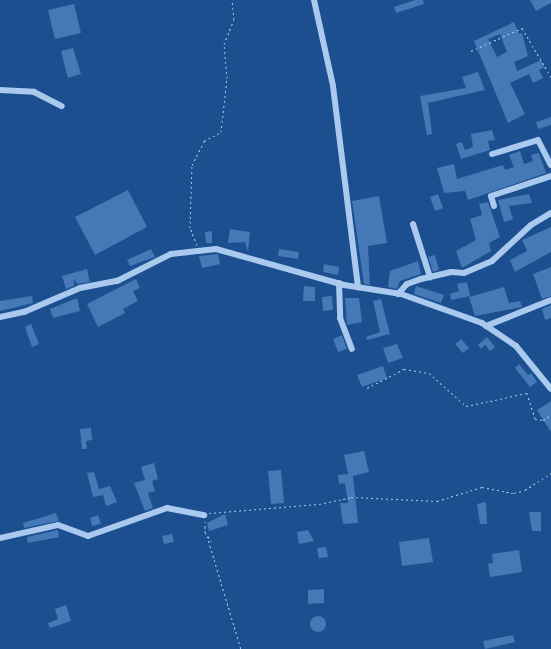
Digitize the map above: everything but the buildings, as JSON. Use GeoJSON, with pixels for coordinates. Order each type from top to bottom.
{"type":"FeatureCollection","features":[{"type":"Feature","properties":{"kind":"street"},"geometry":{"type":"LineString","coordinates":[[314,0],[333,86],[358,287]]}},
{"type":"Feature","properties":{"kind":"street"},"geometry":{"type":"LineString","coordinates":[[0,90],[34,92],[62,106]]}},
{"type":"Feature","properties":{"kind":"street"},"geometry":{"type":"LineString","coordinates":[[492,154],[538,140],[551,165]]}},
{"type":"Feature","properties":{"kind":"street"},"geometry":{"type":"LineString","coordinates":[[494,206],[491,196],[551,176]]}},
{"type":"Feature","properties":{"kind":"street"},"geometry":{"type":"LineString","coordinates":[[398,294],[407,284],[430,277],[480,268],[551,213]]}},
{"type":"Feature","properties":{"kind":"street"},"geometry":{"type":"LineString","coordinates":[[413,224],[430,277]]}},
{"type":"Feature","properties":{"kind":"street"},"geometry":{"type":"LineString","coordinates":[[0,316],[24,312],[80,288],[117,281],[171,254],[216,249],[339,284],[398,294],[486,326],[516,346],[551,389]]}},
{"type":"Feature","properties":{"kind":"street"},"geometry":{"type":"LineString","coordinates":[[339,284],[340,318],[352,349]]}},
{"type":"Feature","properties":{"kind":"street"},"geometry":{"type":"LineString","coordinates":[[486,326],[551,300]]}},
{"type":"Feature","properties":{"kind":"street"},"geometry":{"type":"LineString","coordinates":[[0,538],[58,525],[88,536],[167,508],[204,515]]}},
{"type":"Feature","properties":{"kind":"path"},"geometry":{"type":"LineString","coordinates":[[200,251],[190,228],[192,165],[204,142],[221,132],[227,78],[224,44],[234,19],[232,0]]}},
{"type":"Feature","properties":{"kind":"path"},"geometry":{"type":"LineString","coordinates":[[471,51],[522,28],[551,77]]}},
{"type":"Feature","properties":{"kind":"path"},"geometry":{"type":"LineString","coordinates":[[367,388],[404,369],[429,373],[466,406],[526,393],[535,419],[543,420],[551,415]]}},
{"type":"Feature","properties":{"kind":"path"},"geometry":{"type":"LineString","coordinates":[[211,541],[205,532],[204,515],[351,497],[437,501],[482,488],[514,493],[525,490],[551,473]]}},
{"type":"Feature","properties":{"kind":"path"},"geometry":{"type":"LineString","coordinates":[[204,526],[241,649]]}}]}
